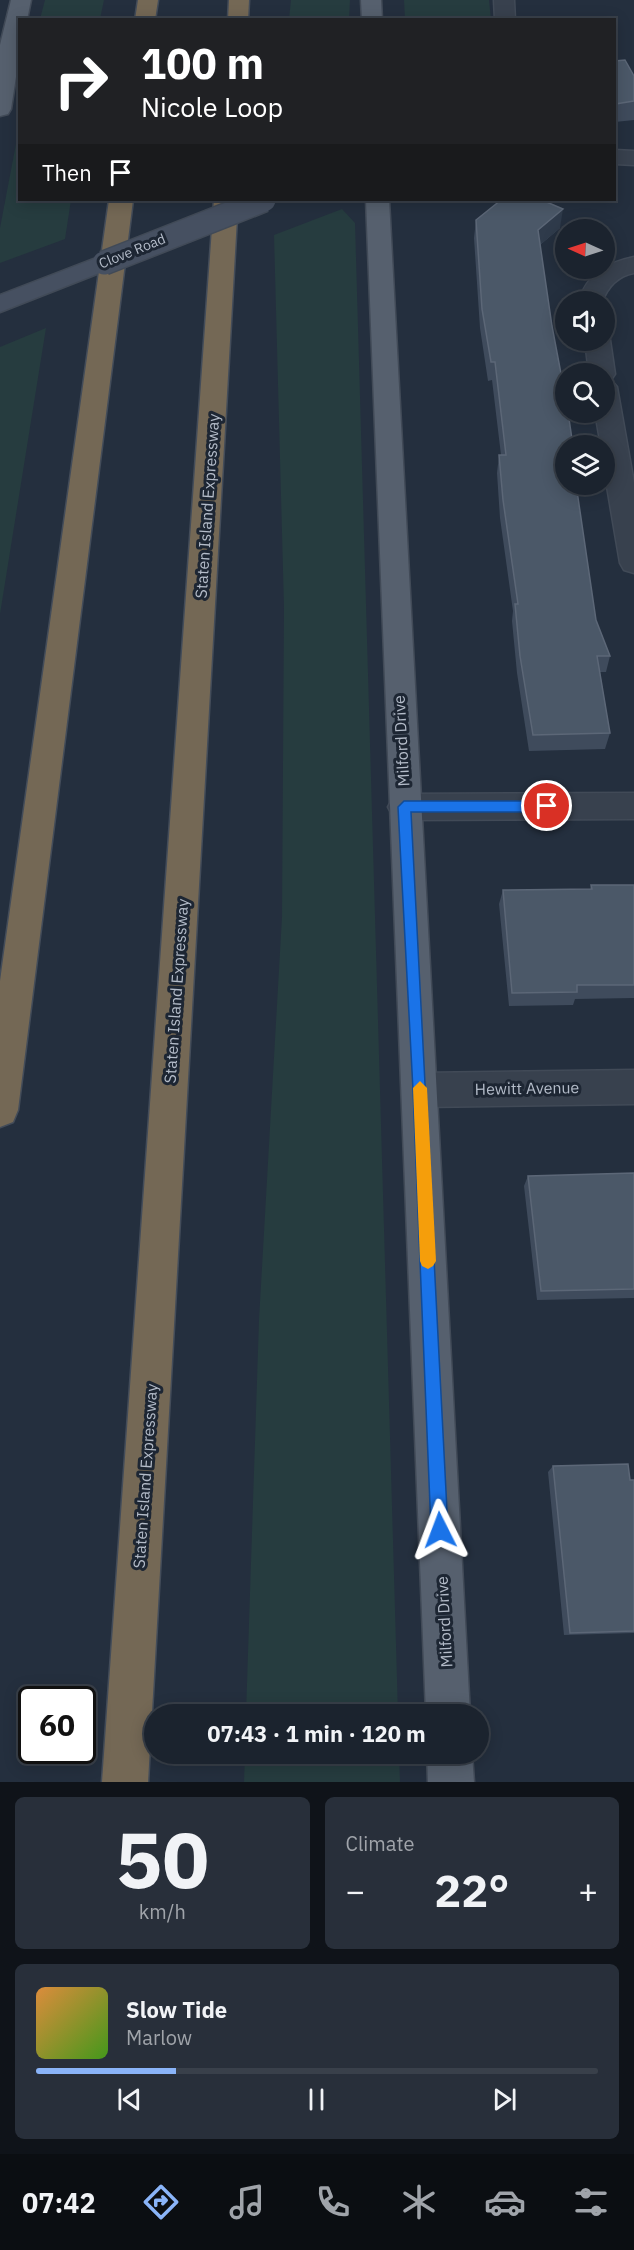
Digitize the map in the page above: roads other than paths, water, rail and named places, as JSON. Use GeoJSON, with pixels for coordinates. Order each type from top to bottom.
{"type":"FeatureCollection","features":[{"type":"Feature","properties":{"kind":"highway"},"geometry":{"type":"LineString","coordinates":[[145,18],[148,0]]}},
{"type":"Feature","properties":{"kind":"highway"},"geometry":{"type":"LineString","coordinates":[[238,18],[239,0]]}},
{"type":"Feature","properties":{"kind":"highway"},"geometry":{"type":"LineString","coordinates":[[0,1110],[121,201]]}},
{"type":"Feature","properties":{"kind":"highway","name":"Staten Island Expressway"},"geometry":{"type":"LineString","coordinates":[[125,1782],[226,201]]}},
{"type":"Feature","properties":{"kind":"main road"},"geometry":{"type":"LineString","coordinates":[[0,109],[8,55],[21,0]]}},
{"type":"Feature","properties":{"kind":"main road"},"geometry":{"type":"LineString","coordinates":[[370,0],[372,18]]}},
{"type":"Feature","properties":{"kind":"main road"},"geometry":{"type":"LineString","coordinates":[[0,77],[8,55]]}},
{"type":"Feature","properties":{"kind":"main road","name":"Clove Road"},"geometry":{"type":"LineString","coordinates":[[1,303],[261,201]]}},
{"type":"Feature","properties":{"kind":"main road","name":"Milford Drive"},"geometry":{"type":"LineString","coordinates":[[376,201],[448,1704]]}},
{"type":"Feature","properties":{"kind":"main road"},"geometry":{"type":"LineString","coordinates":[[450,1764],[451,1782]]}},
{"type":"Feature","properties":{"kind":"street"},"geometry":{"type":"LineString","coordinates":[[504,0],[505,18]]}},
{"type":"Feature","properties":{"kind":"street"},"geometry":{"type":"LineString","coordinates":[[616,157],[634,158]]}},
{"type":"Feature","properties":{"kind":"street"},"geometry":{"type":"LineString","coordinates":[[595,291],[600,280],[614,269],[634,265]]}},
{"type":"Feature","properties":{"kind":"street"},"geometry":{"type":"LineString","coordinates":[[610,423],[634,563]]}},
{"type":"Feature","properties":{"kind":"street"},"geometry":{"type":"LineString","coordinates":[[404,807],[634,806]]}},
{"type":"Feature","properties":{"kind":"street","name":"Hewitt Avenue"},"geometry":{"type":"LineString","coordinates":[[420,1090],[634,1087]]}}]}
